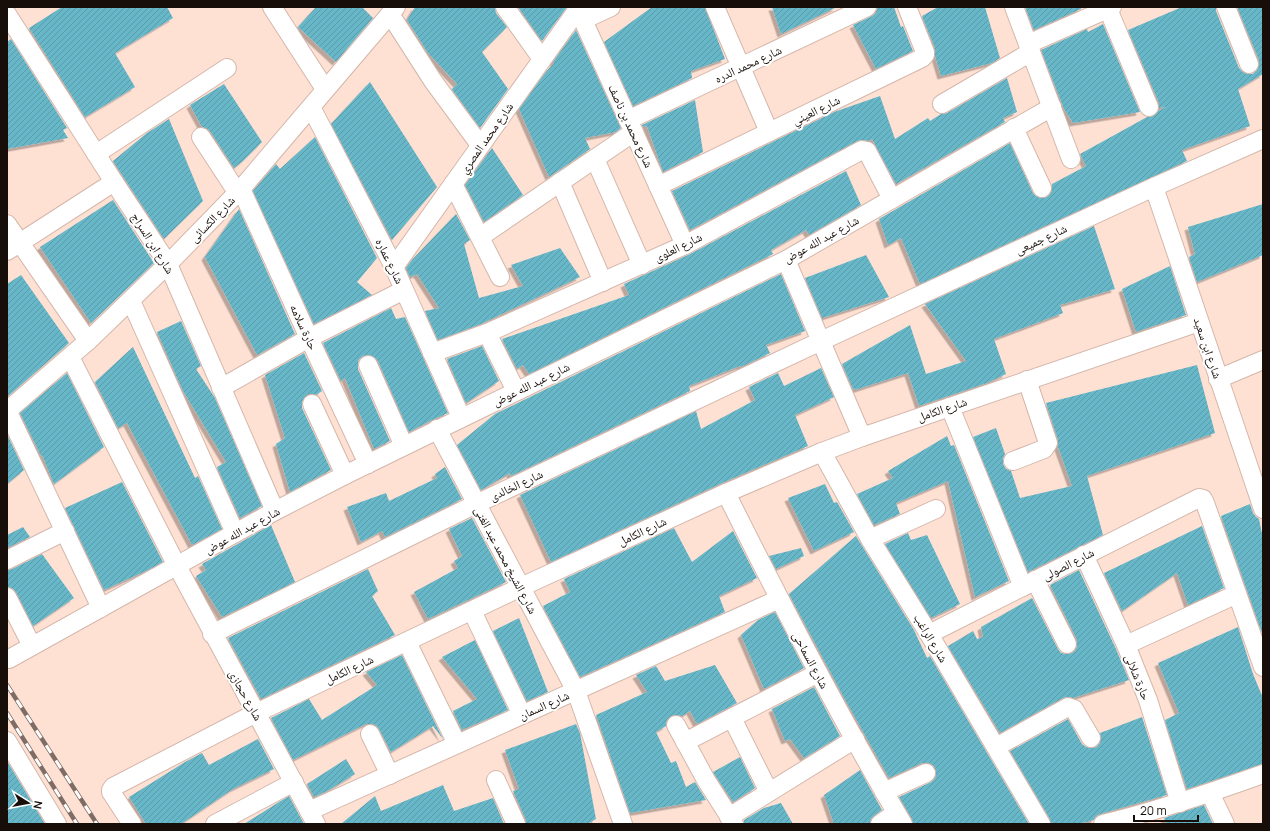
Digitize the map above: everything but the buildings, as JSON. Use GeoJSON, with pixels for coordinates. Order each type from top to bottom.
{"type":"FeatureCollection","features":[{"type":"Feature","properties":{"kind":"street"},"geometry":{"type":"LineString","coordinates":[[272,7],[325,89]]}},
{"type":"Feature","properties":{"kind":"street"},"geometry":{"type":"LineString","coordinates":[[505,7],[542,59]]}},
{"type":"Feature","properties":{"kind":"street"},"geometry":{"type":"LineString","coordinates":[[579,12],[610,7]]}},
{"type":"Feature","properties":{"kind":"street"},"geometry":{"type":"LineString","coordinates":[[715,7],[769,132]]}},
{"type":"Feature","properties":{"kind":"street","name":"شارع محمد الدره"},"geometry":{"type":"LineString","coordinates":[[480,236],[595,159],[631,126],[741,67],[868,7]]}},
{"type":"Feature","properties":{"kind":"street","name":"شارع العيني"},"geometry":{"type":"LineString","coordinates":[[658,186],[925,56],[925,52],[907,7]]}},
{"type":"Feature","properties":{"kind":"street"},"geometry":{"type":"LineString","coordinates":[[1014,7],[1071,159]]}},
{"type":"Feature","properties":{"kind":"street"},"geometry":{"type":"LineString","coordinates":[[1226,7],[1249,64]]}},
{"type":"Feature","properties":{"kind":"street"},"geometry":{"type":"LineString","coordinates":[[942,104],[1029,48],[1110,8],[1149,107]]}},
{"type":"Feature","properties":{"kind":"street"},"geometry":{"type":"LineString","coordinates":[[393,10],[432,81],[480,145]]}},
{"type":"Feature","properties":{"kind":"street","name":"شارع الكسائى"},"geometry":{"type":"LineString","coordinates":[[7,410],[70,357],[131,301],[239,191],[393,10]]}},
{"type":"Feature","properties":{"kind":"street","name":"شارع محمد المصري"},"geometry":{"type":"LineString","coordinates":[[394,267],[542,59],[579,12]]}},
{"type":"Feature","properties":{"kind":"street","name":"شارع محمد بن ناصف"},"geometry":{"type":"LineString","coordinates":[[579,12],[685,245]]}},
{"type":"Feature","properties":{"kind":"street","name":"شارع ابن السراج"},"geometry":{"type":"LineString","coordinates":[[7,14],[168,264],[275,511]]}},
{"type":"Feature","properties":{"kind":"street"},"geometry":{"type":"LineString","coordinates":[[96,154],[228,68]]}},
{"type":"Feature","properties":{"kind":"street","name":"شارع عبد الله عوض"},"geometry":{"type":"LineString","coordinates":[[8,659],[275,511],[345,475],[786,260],[1052,106]]}},
{"type":"Feature","properties":{"kind":"street","name":"شارع عماره"},"geometry":{"type":"LineString","coordinates":[[311,107],[394,267],[461,418]]}},
{"type":"Feature","properties":{"kind":"street"},"geometry":{"type":"LineString","coordinates":[[1014,128],[1042,188]]}},
{"type":"Feature","properties":{"kind":"street","name":"حارة سلامه"},"geometry":{"type":"LineString","coordinates":[[202,137],[239,191],[368,464]]}},
{"type":"Feature","properties":{"kind":"street","name":"شارع جميعى"},"geometry":{"type":"LineString","coordinates":[[821,341],[1154,187],[1263,139]]}},
{"type":"Feature","properties":{"kind":"street","name":"شارع العلوى"},"geometry":{"type":"LineString","coordinates":[[432,353],[487,333],[685,245],[862,150],[868,152],[892,199]]}},
{"type":"Feature","properties":{"kind":"street"},"geometry":{"type":"LineString","coordinates":[[595,159],[642,265]]}},
{"type":"Feature","properties":{"kind":"street"},"geometry":{"type":"LineString","coordinates":[[13,247],[114,182]]}},
{"type":"Feature","properties":{"kind":"street"},"geometry":{"type":"LineString","coordinates":[[560,182],[603,282]]}},
{"type":"Feature","properties":{"kind":"street"},"geometry":{"type":"LineString","coordinates":[[454,184],[500,277]]}},
{"type":"Feature","properties":{"kind":"street","name":"شارع ابن سعيد"},"geometry":{"type":"LineString","coordinates":[[1154,187],[1218,379],[1262,504]]}},
{"type":"Feature","properties":{"kind":"street"},"geometry":{"type":"LineString","coordinates":[[7,224],[13,247],[88,341]]}},
{"type":"Feature","properties":{"kind":"street"},"geometry":{"type":"LineString","coordinates":[[786,260],[862,437]]}},
{"type":"Feature","properties":{"kind":"street"},"geometry":{"type":"LineString","coordinates":[[221,388],[309,338],[404,290]]}},
{"type":"Feature","properties":{"kind":"street"},"geometry":{"type":"LineString","coordinates":[[131,301],[235,533]]}},
{"type":"Feature","properties":{"kind":"street","name":"شارع الكامل"},"geometry":{"type":"LineString","coordinates":[[132,824],[112,794],[111,790],[113,787],[256,713],[521,587],[726,493],[822,452],[1027,380],[1199,322]]}},
{"type":"Feature","properties":{"kind":"street"},"geometry":{"type":"LineString","coordinates":[[487,333],[516,391]]}},
{"type":"Feature","properties":{"kind":"street","name":"شارع الخالدى"},"geometry":{"type":"LineString","coordinates":[[212,634],[476,504],[821,341]]}},
{"type":"Feature","properties":{"kind":"street","name":"شارع حجازى"},"geometry":{"type":"LineString","coordinates":[[70,357],[176,566],[313,818]]}},
{"type":"Feature","properties":{"kind":"street"},"geometry":{"type":"LineString","coordinates":[[1218,379],[1263,360]]}},
{"type":"Feature","properties":{"kind":"street"},"geometry":{"type":"LineString","coordinates":[[368,365],[404,446]]}},
{"type":"Feature","properties":{"kind":"street"},"geometry":{"type":"LineString","coordinates":[[1013,461],[1044,449],[1048,443],[1027,380]]}},
{"type":"Feature","properties":{"kind":"street"},"geometry":{"type":"LineString","coordinates":[[312,404],[345,475]]}},
{"type":"Feature","properties":{"kind":"street"},"geometry":{"type":"LineString","coordinates":[[950,407],[1029,583],[1067,644]]}},
{"type":"Feature","properties":{"kind":"street"},"geometry":{"type":"LineString","coordinates":[[7,410],[101,608]]}},
{"type":"Feature","properties":{"kind":"street","name":"شارع الشيخ محمد عبد الغنى"},"geometry":{"type":"LineString","coordinates":[[437,429],[576,691],[623,824]]}},
{"type":"Feature","properties":{"kind":"street","name":"شارع الراغب"},"geometry":{"type":"LineString","coordinates":[[822,452],[870,538],[929,634],[1041,824]]}},
{"type":"Feature","properties":{"kind":"street","name":"شارع السماحى"},"geometry":{"type":"LineString","coordinates":[[726,493],[818,673],[900,818]]}},
{"type":"Feature","properties":{"kind":"street","name":"شارع الصولى"},"geometry":{"type":"LineString","coordinates":[[929,634],[1197,498],[1201,498],[1205,503],[1237,594]]}},
{"type":"Feature","properties":{"kind":"street"},"geometry":{"type":"LineString","coordinates":[[870,538],[936,509]]}},
{"type":"Feature","properties":{"kind":"street"},"geometry":{"type":"LineString","coordinates":[[7,560],[65,531]]}},
{"type":"Feature","properties":{"kind":"street","name":"حارة شلالى"},"geometry":{"type":"LineString","coordinates":[[1084,555],[1126,645],[1148,700],[1180,803]]}},
{"type":"Feature","properties":{"kind":"street"},"geometry":{"type":"LineString","coordinates":[[1126,645],[1237,594],[1263,667]]}},
{"type":"Feature","properties":{"kind":"street"},"geometry":{"type":"LineString","coordinates":[[7,597],[32,646]]}},
{"type":"Feature","properties":{"kind":"street","name":"شارع السمان"},"geometry":{"type":"LineString","coordinates":[[313,818],[390,775],[779,599]]}},
{"type":"Feature","properties":{"kind":"street"},"geometry":{"type":"LineString","coordinates":[[472,611],[522,715]]}},
{"type":"Feature","properties":{"kind":"street"},"geometry":{"type":"LineString","coordinates":[[407,642],[457,744]]}},
{"type":"Feature","properties":{"kind":"street"},"geometry":{"type":"LineString","coordinates":[[685,742],[818,673]]}},
{"type":"Feature","properties":{"kind":"street"},"geometry":{"type":"LineString","coordinates":[[996,747],[1068,707],[1074,709],[1091,738]]}},
{"type":"Feature","properties":{"kind":"street"},"geometry":{"type":"LineString","coordinates":[[732,718],[769,792]]}},
{"type":"Feature","properties":{"kind":"street"},"geometry":{"type":"LineString","coordinates":[[676,725],[706,780],[732,820],[769,792],[855,740]]}},
{"type":"Feature","properties":{"kind":"street"},"geometry":{"type":"LineString","coordinates":[[370,734],[390,775]]}},
{"type":"Feature","properties":{"kind":"street"},"geometry":{"type":"LineString","coordinates":[[7,741],[56,824]]}},
{"type":"Feature","properties":{"kind":"street"},"geometry":{"type":"LineString","coordinates":[[884,792],[926,773]]}},
{"type":"Feature","properties":{"kind":"street"},"geometry":{"type":"LineString","coordinates":[[1103,824],[1133,821],[1263,774]]}},
{"type":"Feature","properties":{"kind":"street"},"geometry":{"type":"LineString","coordinates":[[496,780],[516,824]]}},
{"type":"Feature","properties":{"kind":"street"},"geometry":{"type":"LineString","coordinates":[[215,824],[294,782]]}},
{"type":"Feature","properties":{"kind":"street"},"geometry":{"type":"LineString","coordinates":[[1210,793],[1225,824]]}},
{"type":"Feature","properties":{"kind":"street"},"geometry":{"type":"LineString","coordinates":[[880,824],[900,818]]}},
{"type":"Feature","properties":{"kind":"railway"},"geometry":{"type":"LineString","coordinates":[[7,685],[97,824]]}},
{"type":"Feature","properties":{"kind":"railway"},"geometry":{"type":"LineString","coordinates":[[7,713],[77,824]]}}]}
